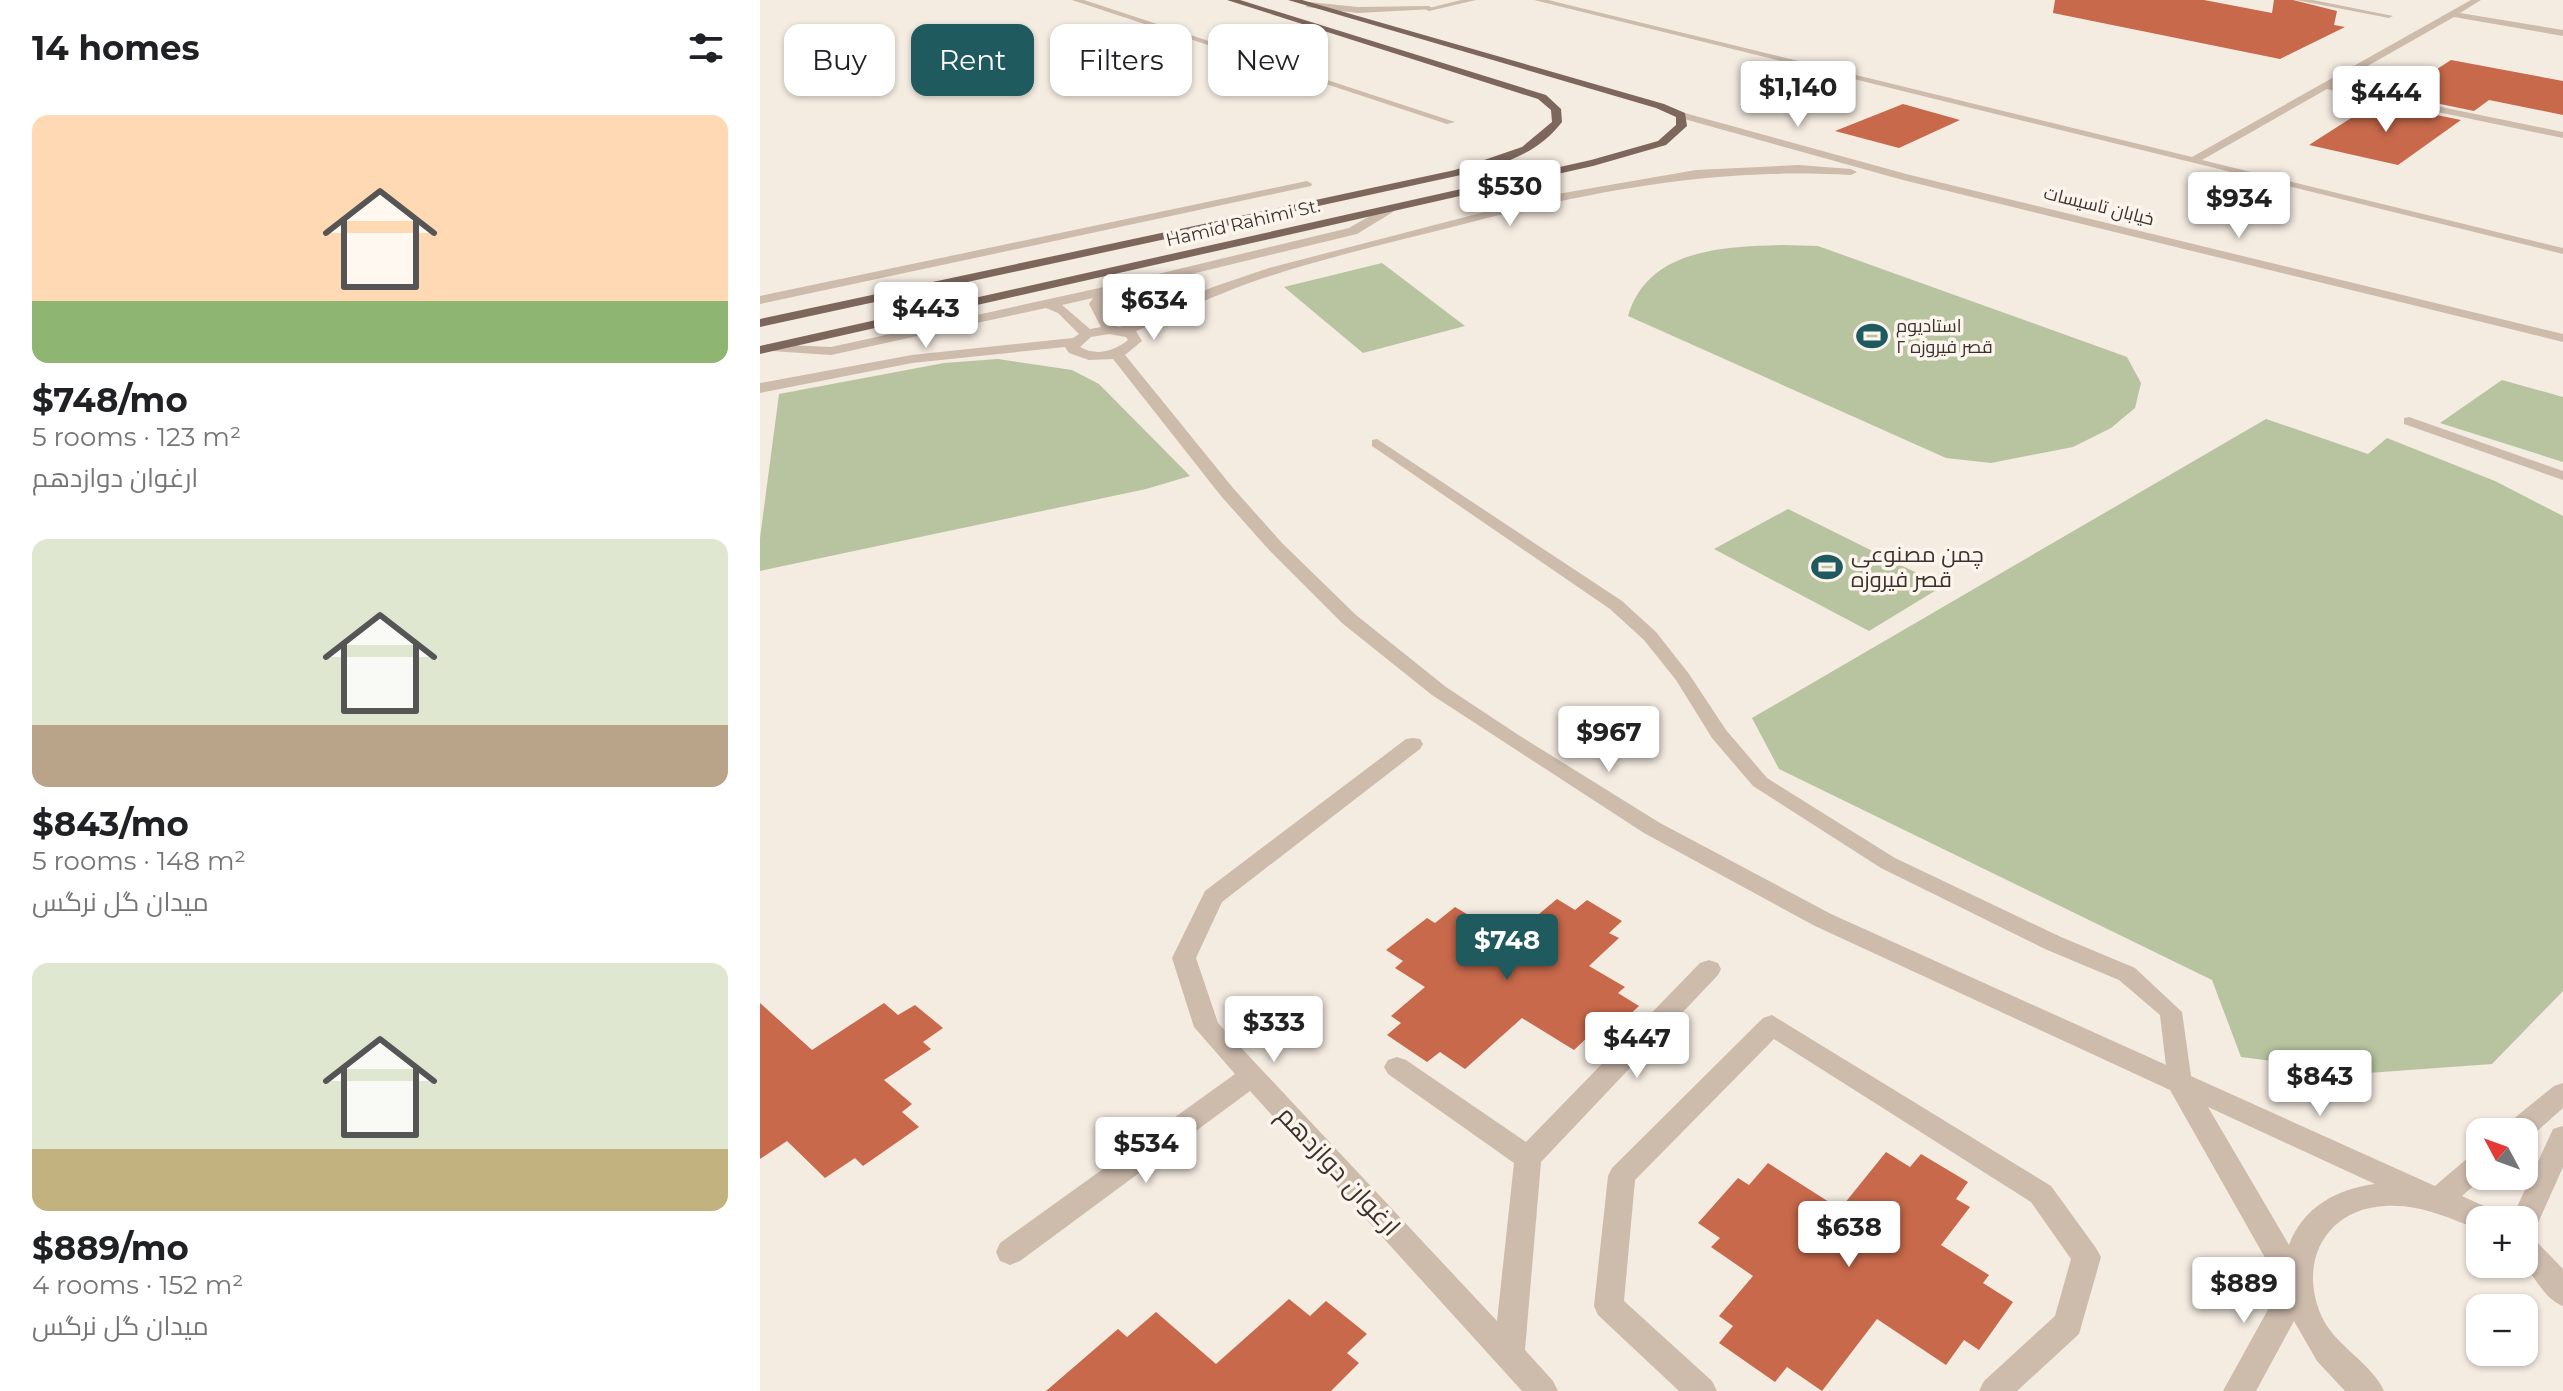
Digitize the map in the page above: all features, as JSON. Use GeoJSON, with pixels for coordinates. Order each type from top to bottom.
{"type":"FeatureCollection","features":[{"type":"Feature","properties":{"kind":"main road"},"geometry":{"type":"LineString","coordinates":[[1231,0],[1542,97],[1556,109],[1557,122],[1547,138],[1528,149],[1529,158],[1538,162],[1593,163],[1662,143],[1682,126],[1681,115],[1292,0]]}},
{"type":"Feature","properties":{"kind":"main road"},"geometry":{"type":"LineString","coordinates":[[1517,89],[1511,83],[1513,80],[1548,75]]}},
{"type":"Feature","properties":{"kind":"main road","name":"Hamid Rahimi St."},"geometry":{"type":"LineString","coordinates":[[760,323],[1457,173],[1528,149]]}},
{"type":"Feature","properties":{"kind":"main road","name":"Hamid Rahimi St."},"geometry":{"type":"LineString","coordinates":[[766,348],[1593,163]]}},
{"type":"Feature","properties":{"kind":"street"},"geometry":{"type":"LineString","coordinates":[[1309,5],[1358,10],[1429,9]]}},
{"type":"Feature","properties":{"kind":"street"},"geometry":{"type":"LineString","coordinates":[[1373,24],[1429,9]]}},
{"type":"Feature","properties":{"kind":"street"},"geometry":{"type":"LineString","coordinates":[[1681,115],[1907,178]]}},
{"type":"Feature","properties":{"kind":"street"},"geometry":{"type":"LineString","coordinates":[[760,388],[912,359],[1081,338],[1116,330],[1219,290],[1311,261],[1618,184],[1679,173],[1741,167],[1797,167],[1907,178]]}},
{"type":"Feature","properties":{"kind":"street","name":"خیابان تاسیسات"},"geometry":{"type":"LineString","coordinates":[[1907,178],[2563,338]]}},
{"type":"Feature","properties":{"kind":"street"},"geometry":{"type":"LineString","coordinates":[[766,348],[831,351],[1047,304],[1353,231],[1389,209]]}},
{"type":"Feature","properties":{"kind":"street"},"geometry":{"type":"LineString","coordinates":[[1081,338],[1072,346],[1078,353],[1095,356],[1116,353],[1135,341],[1131,333],[1116,330],[1096,304],[1104,291]]}},
{"type":"Feature","properties":{"kind":"street"},"geometry":{"type":"LineString","coordinates":[[1047,304],[1063,310],[1081,338]]}},
{"type":"Feature","properties":{"kind":"street"},"geometry":{"type":"LineString","coordinates":[[1116,353],[1276,547],[1349,619],[1439,691],[1652,828],[1823,920],[2466,1212]]}},
{"type":"Feature","properties":{"kind":"street","name":"ارغوان دوازدهم"},"geometry":{"type":"LineString","coordinates":[[1413,744],[1213,897],[1184,958],[1207,1027],[1542,1391]]}},
{"type":"Feature","properties":{"kind":"street"},"geometry":{"type":"LineString","coordinates":[[1509,1355],[1528,1158],[1709,969]]}},
{"type":"Feature","properties":{"kind":"street"},"geometry":{"type":"LineString","coordinates":[[1701,1391],[1609,1306],[1622,1176],[1772,1025],[2041,1194],[2086,1257],[2068,1324],[1995,1391]]}},
{"type":"Feature","properties":{"kind":"street"},"geometry":{"type":"LineString","coordinates":[[1397,1067],[1528,1158]]}},
{"type":"Feature","properties":{"kind":"street"},"geometry":{"type":"LineString","coordinates":[[1010,1252],[1252,1076]]}},
{"type":"Feature","properties":{"kind":"street"},"geometry":{"type":"LineString","coordinates":[[2180,1083],[2297,1286],[2309,1322],[2333,1358],[2368,1391]]}},
{"type":"Feature","properties":{"kind":"street"},"geometry":{"type":"LineString","coordinates":[[2534,1118],[2563,1093]]}},
{"type":"Feature","properties":{"kind":"street"},"geometry":{"type":"LineString","coordinates":[[2532,1206],[2563,1137]]}},
{"type":"Feature","properties":{"kind":"street"},"geometry":{"type":"LineString","coordinates":[[2239,1391],[2297,1286],[2298,1254],[2310,1227],[2333,1207],[2362,1196],[2386,1194],[2438,1200],[2466,1176]]}},
{"type":"Feature","properties":{"kind":"street"},"geometry":{"type":"LineString","coordinates":[[2538,1261],[2563,1293]]}},
{"type":"Feature","properties":{"kind":"lane"},"geometry":{"type":"LineString","coordinates":[[1076,0],[1450,122]]}},
{"type":"Feature","properties":{"kind":"lane"},"geometry":{"type":"LineString","coordinates":[[1429,9],[1472,0]]}},
{"type":"Feature","properties":{"kind":"lane"},"geometry":{"type":"LineString","coordinates":[[1538,0],[2563,251]]}},
{"type":"Feature","properties":{"kind":"lane"},"geometry":{"type":"LineString","coordinates":[[2300,0],[2389,16]]}},
{"type":"Feature","properties":{"kind":"lane"},"geometry":{"type":"LineString","coordinates":[[2194,160],[2477,0]]}},
{"type":"Feature","properties":{"kind":"lane"},"geometry":{"type":"LineString","coordinates":[[2453,14],[2563,33]]}},
{"type":"Feature","properties":{"kind":"lane"},"geometry":{"type":"LineString","coordinates":[[2326,86],[2563,135]]}},
{"type":"Feature","properties":{"kind":"lane"},"geometry":{"type":"LineString","coordinates":[[760,300],[1307,184]]}},
{"type":"Feature","properties":{"kind":"lane"},"geometry":{"type":"LineString","coordinates":[[2409,421],[2563,476]]}},
{"type":"Feature","properties":{"kind":"lane"},"geometry":{"type":"LineString","coordinates":[[1377,443],[1616,605],[1650,636],[1683,678],[1719,734],[1760,782],[1888,863],[2053,943],[2127,974],[2171,1012],[2180,1083]]}},
{"type":"Feature","properties":{"kind":"green space","name":"استادیوم قصر فیروزه ۲"},"geometry":{"type":"Polygon","coordinates":[[[1818,246],[2127,357],[2141,383],[2135,408],[2111,428],[2073,447],[1991,463],[1946,458],[1628,316],[1638,294],[1652,276],[1670,264],[1713,250],[1818,246]]]}},
{"type":"Feature","properties":{"kind":"green space"},"geometry":{"type":"Polygon","coordinates":[[[1382,263],[1465,326],[1363,353],[1284,287],[1382,263]]]}},
{"type":"Feature","properties":{"kind":"green space"},"geometry":{"type":"Polygon","coordinates":[[[998,359],[1072,370],[1099,384],[1190,476],[1146,489],[760,571],[760,538],[779,394],[944,363],[998,359]]]}},
{"type":"Feature","properties":{"kind":"green space"},"geometry":{"type":"Polygon","coordinates":[[[2502,380],[2563,397],[2563,462],[2440,423],[2502,380]]]}},
{"type":"Feature","properties":{"kind":"green space"},"geometry":{"type":"Polygon","coordinates":[[[2266,419],[2368,454],[2387,438],[2495,481],[2563,516],[2563,991],[2492,1064],[2368,1073],[2241,1057],[2212,980],[1779,769],[1752,718],[2266,419]]]}},
{"type":"Feature","properties":{"kind":"green space","name":"چمن مصنوعی قصر فیروزه"},"geometry":{"type":"Polygon","coordinates":[[[1788,509],[1943,586],[1869,631],[1714,549],[1788,509]]]}},
{"type":"Feature","properties":{"kind":"building"},"geometry":{"type":"Polygon","coordinates":[[[2055,0],[2204,0],[2272,13],[2274,0],[2293,0],[2337,11],[2334,25],[2345,27],[2280,59],[2053,13],[2055,0]]]}},
{"type":"Feature","properties":{"kind":"building"},"geometry":{"type":"Polygon","coordinates":[[[2451,60],[2563,81],[2563,115],[2489,100],[2474,111],[2397,95],[2451,60]]]}},
{"type":"Feature","properties":{"kind":"building"},"geometry":{"type":"Polygon","coordinates":[[[1903,104],[1960,120],[1899,148],[1835,131],[1903,104]]]}},
{"type":"Feature","properties":{"kind":"building"},"geometry":{"type":"Polygon","coordinates":[[[2383,104],[2461,120],[2398,165],[2309,145],[2362,111],[2369,112],[2383,104]]]}},
{"type":"Feature","properties":{"kind":"building"},"geometry":{"type":"Polygon","coordinates":[[[1557,899],[1575,910],[1587,900],[1622,921],[1609,933],[1619,938],[1589,966],[1625,987],[1618,993],[1639,1006],[1603,1040],[1592,1033],[1574,1050],[1522,1018],[1465,1069],[1440,1052],[1427,1062],[1387,1035],[1401,1023],[1391,1016],[1425,987],[1395,968],[1403,961],[1386,950],[1427,918],[1435,923],[1455,907],[1509,939],[1557,899]]]}},
{"type":"Feature","properties":{"kind":"building"},"geometry":{"type":"Polygon","coordinates":[[[760,1003],[812,1050],[884,1003],[898,1015],[915,1005],[943,1028],[923,1042],[931,1049],[884,1080],[912,1104],[902,1112],[919,1127],[863,1166],[855,1158],[825,1178],[787,1141],[760,1159],[760,1003]]]}},
{"type":"Feature","properties":{"kind":"building"},"geometry":{"type":"Polygon","coordinates":[[[1886,1152],[1910,1167],[1921,1154],[1968,1182],[1956,1199],[1970,1207],[1941,1245],[1989,1275],[1983,1283],[2013,1302],[1979,1350],[1964,1340],[1946,1365],[1877,1319],[1822,1391],[1787,1367],[1775,1382],[1719,1343],[1733,1326],[1719,1316],[1753,1276],[1711,1247],[1720,1238],[1698,1223],[1738,1178],[1749,1185],[1768,1163],[1840,1209],[1886,1152]]]}},
{"type":"Feature","properties":{"kind":"building"},"geometry":{"type":"Polygon","coordinates":[[[1289,1299],[1310,1316],[1326,1301],[1367,1334],[1347,1353],[1359,1363],[1331,1391],[1046,1391],[1118,1329],[1127,1337],[1156,1312],[1216,1364],[1289,1299]]]}},
{"type":"Feature","properties":{"kind":"place","name":"استادیوم قصر فیروزه ۲"},"geometry":{"type":"Point","coordinates":[1872,336]}},
{"type":"Feature","properties":{"kind":"place","name":"چمن مصنوعی قصر فیروزه"},"geometry":{"type":"Point","coordinates":[1827,567]}}]}
